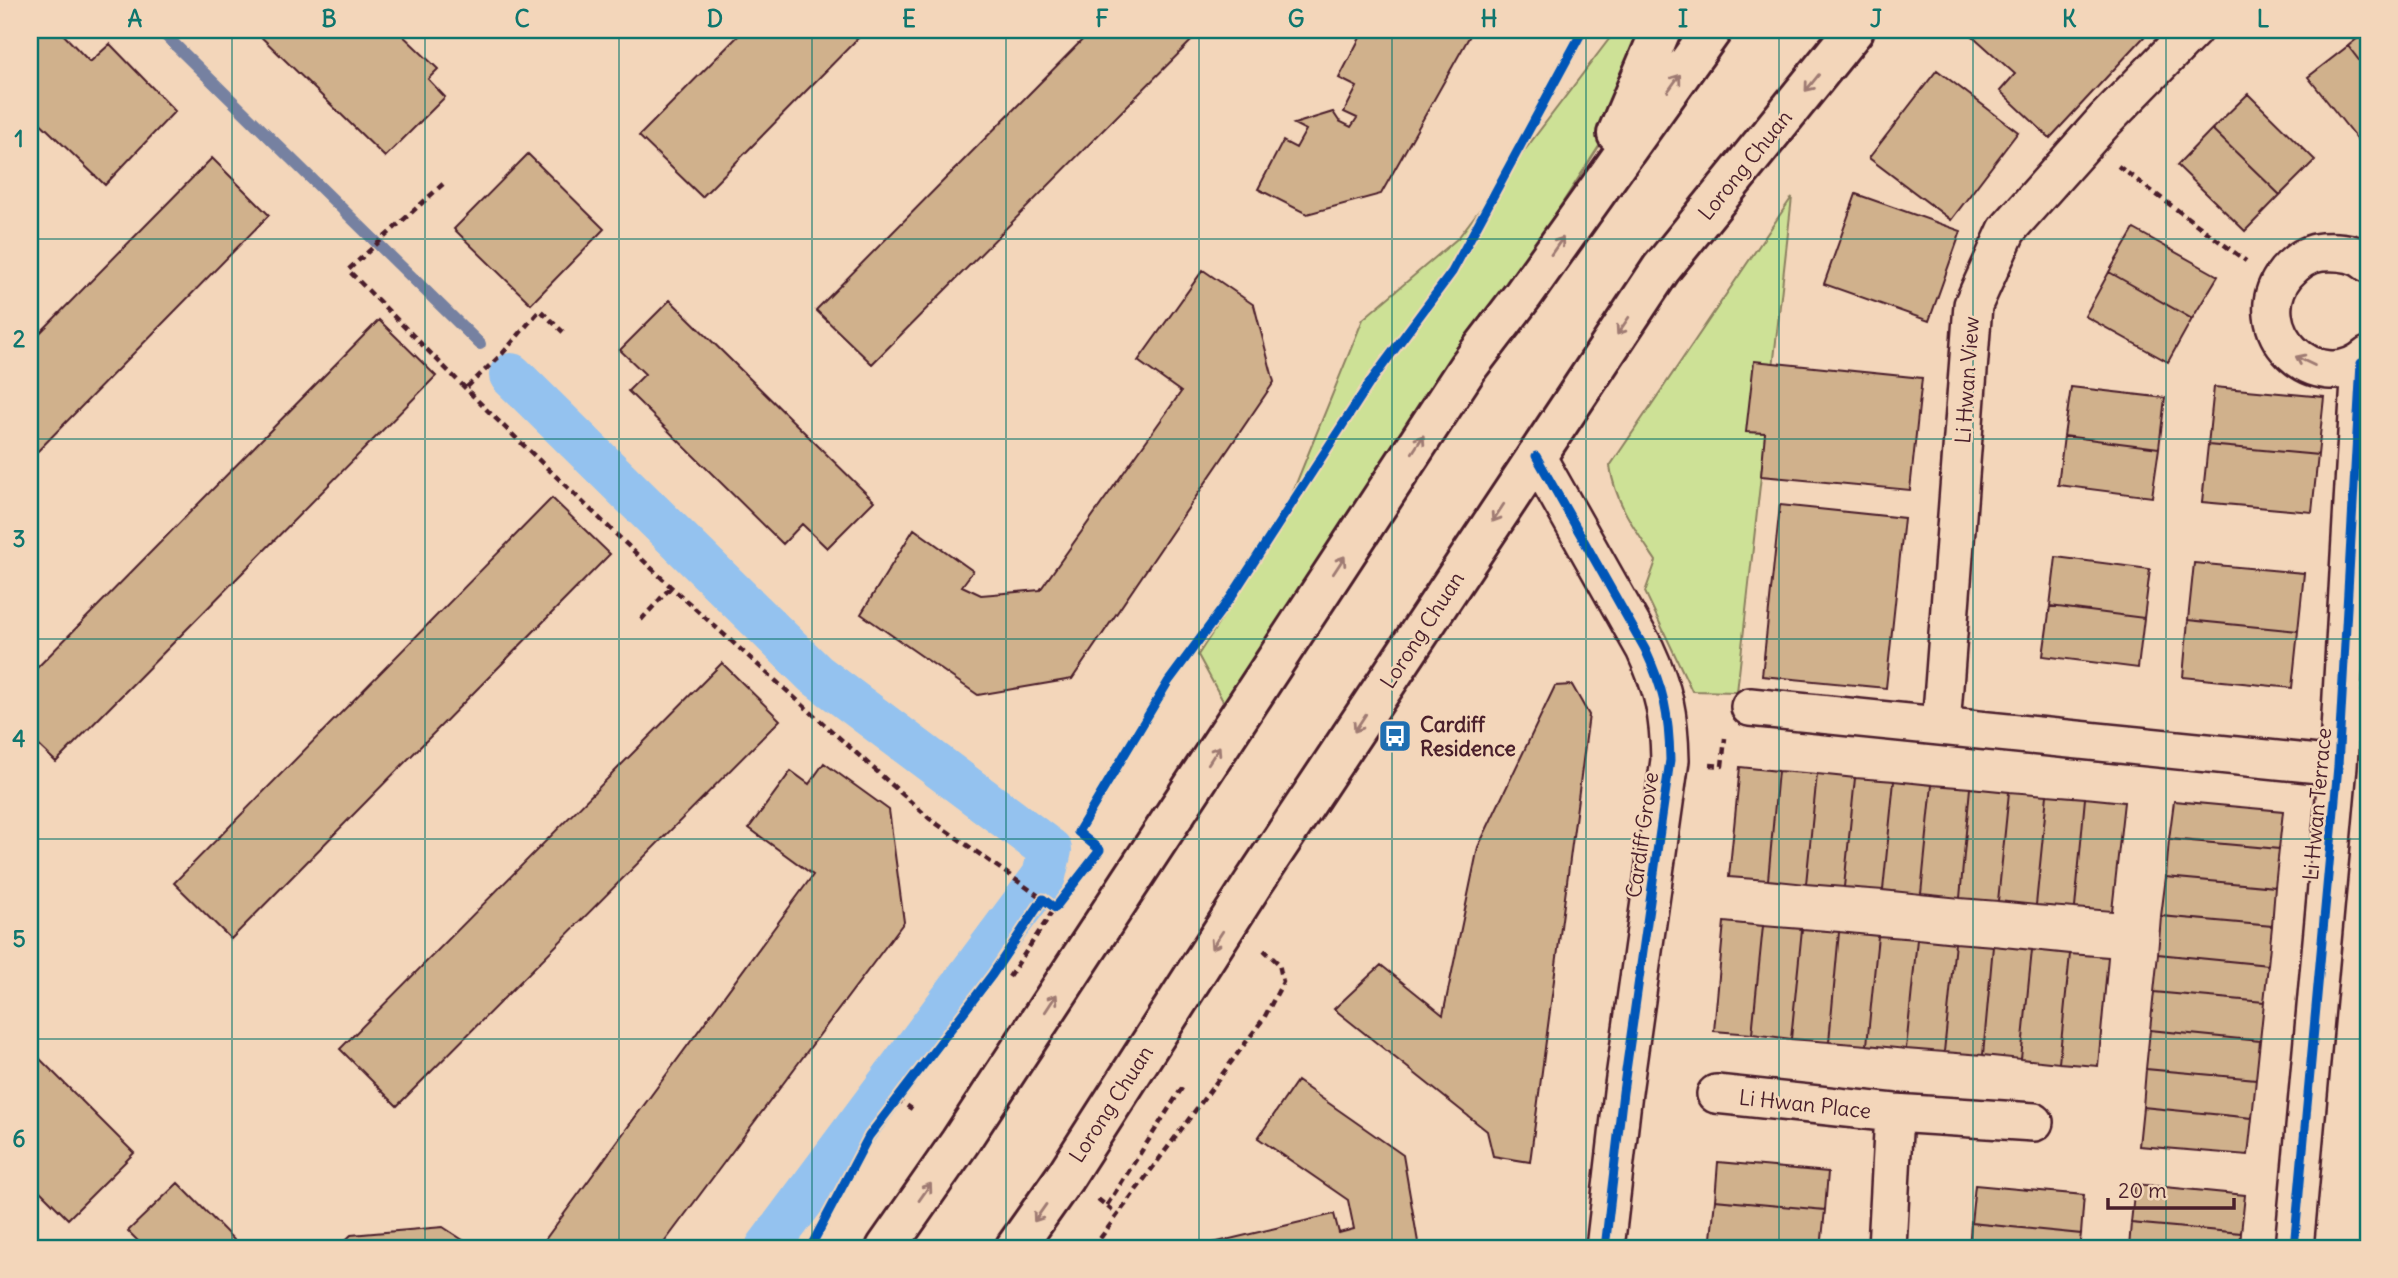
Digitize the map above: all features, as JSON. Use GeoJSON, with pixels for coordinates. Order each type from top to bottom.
{"type":"FeatureCollection","features":[{"type":"Feature","properties":{"kind":"main road"},"geometry":{"type":"LineString","coordinates":[[1591,198],[1661,30]]}},
{"type":"Feature","properties":{"kind":"main road"},"geometry":{"type":"LineString","coordinates":[[886,1248],[975,1119],[1468,368],[1712,30]]}},
{"type":"Feature","properties":{"kind":"main road","name":"Lorong Chuan"},"geometry":{"type":"LineString","coordinates":[[1015,1248],[1065,1177],[1254,883],[1661,270],[1854,30]]}},
{"type":"Feature","properties":{"kind":"street","name":"Li Hwan View"},"geometry":{"type":"LineString","coordinates":[[1941,726],[1973,305],[2007,230],[2086,141],[2193,30]]}},
{"type":"Feature","properties":{"kind":"street"},"geometry":{"type":"LineString","coordinates":[[2278,284],[2294,264],[2315,253],[2341,251],[2368,263]]}},
{"type":"Feature","properties":{"kind":"street","name":"Li Hwan Terrace"},"geometry":{"type":"LineString","coordinates":[[2278,284],[2272,308],[2277,333],[2290,354],[2312,366],[2336,370],[2365,359],[2338,766],[2294,1248]]}},
{"type":"Feature","properties":{"kind":"street","name":"Cardiff Grove"},"geometry":{"type":"LineString","coordinates":[[1536,456],[1645,649],[1659,679],[1670,727],[1670,760],[1605,1248]]}},
{"type":"Feature","properties":{"kind":"street"},"geometry":{"type":"LineString","coordinates":[[1749,708],[2338,766]]}},
{"type":"Feature","properties":{"kind":"street","name":"Li Hwan Place"},"geometry":{"type":"LineString","coordinates":[[1716,1094],[1894,1113],[2034,1122]]}},
{"type":"Feature","properties":{"kind":"street","name":"Li Hwan Place"},"geometry":{"type":"LineString","coordinates":[[1887,1248],[1894,1113]]}},
{"type":"Feature","properties":{"kind":"path"},"geometry":{"type":"LineString","coordinates":[[2086,141],[2278,284]]}},
{"type":"Feature","properties":{"kind":"path"},"geometry":{"type":"LineString","coordinates":[[443,184],[348,270],[488,411],[671,587],[930,819],[1055,908]]}},
{"type":"Feature","properties":{"kind":"path"},"geometry":{"type":"LineString","coordinates":[[467,387],[502,354],[540,310],[563,332]]}},
{"type":"Feature","properties":{"kind":"path"},"geometry":{"type":"LineString","coordinates":[[641,620],[671,587]]}},
{"type":"Feature","properties":{"kind":"path"},"geometry":{"type":"LineString","coordinates":[[1670,760],[1721,766],[1730,705],[1749,708]]}},
{"type":"Feature","properties":{"kind":"path"},"geometry":{"type":"LineString","coordinates":[[1009,976],[1062,898]]}},
{"type":"Feature","properties":{"kind":"path"},"geometry":{"type":"LineString","coordinates":[[1035,910],[1043,899]]}},
{"type":"Feature","properties":{"kind":"path"},"geometry":{"type":"LineString","coordinates":[[1093,1248],[1264,1018],[1283,982],[1279,964],[1264,950]]}},
{"type":"Feature","properties":{"kind":"path"},"geometry":{"type":"LineString","coordinates":[[1119,1216],[1107,1205],[1182,1088]]}},
{"type":"Feature","properties":{"kind":"path"},"geometry":{"type":"LineString","coordinates":[[890,1109],[905,1089]]}},
{"type":"Feature","properties":{"kind":"path"},"geometry":{"type":"LineString","coordinates":[[897,1100],[912,1109]]}},
{"type":"Feature","properties":{"kind":"path"},"geometry":{"type":"LineString","coordinates":[[30,1223],[35,1228],[31,1240],[39,1248]]}},
{"type":"Feature","properties":{"kind":"green space"},"geometry":{"type":"Polygon","coordinates":[[[1616,30],[1674,30],[1421,422],[1229,712],[1198,655],[1274,538],[1363,319],[1458,238],[1616,30]]]}},
{"type":"Feature","properties":{"kind":"green space"},"geometry":{"type":"Polygon","coordinates":[[[1792,197],[1737,692],[1692,691],[1645,592],[1656,561],[1621,504],[1610,466],[1792,197]]]}},
{"type":"Feature","properties":{"kind":"building"},"geometry":{"type":"Polygon","coordinates":[[[30,30],[59,30],[90,62],[110,44],[175,111],[105,185],[30,113],[30,30]]]}},
{"type":"Feature","properties":{"kind":"building"},"geometry":{"type":"Polygon","coordinates":[[[254,30],[397,30],[438,69],[428,79],[445,97],[385,157],[254,30]]]}},
{"type":"Feature","properties":{"kind":"building"},"geometry":{"type":"Polygon","coordinates":[[[744,30],[866,30],[702,197],[639,136],[744,30]]]}},
{"type":"Feature","properties":{"kind":"building"},"geometry":{"type":"Polygon","coordinates":[[[1092,30],[1202,30],[872,364],[816,310],[1092,30]]]}},
{"type":"Feature","properties":{"kind":"building"},"geometry":{"type":"Polygon","coordinates":[[[1364,30],[1384,33],[1385,30],[1473,30],[1381,194],[1307,214],[1258,189],[1283,141],[1296,148],[1306,130],[1294,124],[1333,112],[1339,121],[1351,127],[1357,118],[1344,112],[1357,87],[1339,78],[1364,30]]]}},
{"type":"Feature","properties":{"kind":"building"},"geometry":{"type":"Polygon","coordinates":[[[1966,30],[2136,30],[2144,37],[2050,138],[2000,91],[2015,74],[1966,30]]]}},
{"type":"Feature","properties":{"kind":"building"},"geometry":{"type":"Polygon","coordinates":[[[2368,30],[2368,72],[2348,46],[2368,30]]]}},
{"type":"Feature","properties":{"kind":"building"},"geometry":{"type":"Polygon","coordinates":[[[2348,46],[2368,72],[2367,152],[2308,77],[2348,46]]]}},
{"type":"Feature","properties":{"kind":"building"},"geometry":{"type":"Polygon","coordinates":[[[1937,70],[2018,132],[1951,220],[1869,158],[1937,70]]]}},
{"type":"Feature","properties":{"kind":"building"},"geometry":{"type":"Polygon","coordinates":[[[2248,94],[2315,160],[2280,195],[2212,129],[2248,94]]]}},
{"type":"Feature","properties":{"kind":"building"},"geometry":{"type":"Polygon","coordinates":[[[2212,129],[2280,195],[2245,231],[2177,165],[2212,129]]]}},
{"type":"Feature","properties":{"kind":"building"},"geometry":{"type":"Polygon","coordinates":[[[528,154],[604,229],[531,304],[454,229],[528,154]]]}},
{"type":"Feature","properties":{"kind":"building"},"geometry":{"type":"Polygon","coordinates":[[[212,158],[269,215],[30,459],[30,343],[212,158]]]}},
{"type":"Feature","properties":{"kind":"building"},"geometry":{"type":"Polygon","coordinates":[[[1856,194],[1961,231],[1929,321],[1824,284],[1856,194]]]}},
{"type":"Feature","properties":{"kind":"building"},"geometry":{"type":"Polygon","coordinates":[[[2134,229],[2218,276],[2192,319],[2109,272],[2134,229]]]}},
{"type":"Feature","properties":{"kind":"building"},"geometry":{"type":"Polygon","coordinates":[[[1203,270],[1254,305],[1274,382],[1072,679],[978,695],[861,614],[914,529],[973,571],[962,586],[981,595],[1040,590],[1181,392],[1138,361],[1203,270]]]}},
{"type":"Feature","properties":{"kind":"building"},"geometry":{"type":"Polygon","coordinates":[[[2109,272],[2192,319],[2168,362],[2085,316],[2109,272]]]}},
{"type":"Feature","properties":{"kind":"building"},"geometry":{"type":"Polygon","coordinates":[[[670,300],[874,501],[827,548],[802,524],[783,544],[628,391],[645,374],[620,350],[670,300]]]}},
{"type":"Feature","properties":{"kind":"building"},"geometry":{"type":"Polygon","coordinates":[[[379,320],[436,376],[56,762],[30,737],[30,675],[379,320]]]}},
{"type":"Feature","properties":{"kind":"building"},"geometry":{"type":"Polygon","coordinates":[[[1754,361],[1922,378],[1910,490],[1761,476],[1765,433],[1746,432],[1754,361]]]}},
{"type":"Feature","properties":{"kind":"building"},"geometry":{"type":"Polygon","coordinates":[[[2071,387],[2165,398],[2159,448],[2064,436],[2071,387]]]}},
{"type":"Feature","properties":{"kind":"building"},"geometry":{"type":"Polygon","coordinates":[[[2214,387],[2324,397],[2318,455],[2208,445],[2214,387]]]}},
{"type":"Feature","properties":{"kind":"building"},"geometry":{"type":"Polygon","coordinates":[[[2064,436],[2159,448],[2152,497],[2058,485],[2064,436]]]}},
{"type":"Feature","properties":{"kind":"building"},"geometry":{"type":"Polygon","coordinates":[[[2208,445],[2318,455],[2312,512],[2202,502],[2208,445]]]}},
{"type":"Feature","properties":{"kind":"building"},"geometry":{"type":"Polygon","coordinates":[[[552,498],[610,554],[231,939],[174,883],[552,498]]]}},
{"type":"Feature","properties":{"kind":"building"},"geometry":{"type":"Polygon","coordinates":[[[1780,505],[1904,518],[1886,688],[1762,676],[1780,505]]]}},
{"type":"Feature","properties":{"kind":"building"},"geometry":{"type":"Polygon","coordinates":[[[2056,557],[2150,569],[2144,618],[2050,606],[2056,557]]]}},
{"type":"Feature","properties":{"kind":"building"},"geometry":{"type":"Polygon","coordinates":[[[2194,563],[2304,573],[2298,631],[2188,620],[2194,563]]]}},
{"type":"Feature","properties":{"kind":"building"},"geometry":{"type":"Polygon","coordinates":[[[2050,606],[2144,618],[2138,668],[2043,656],[2050,606]]]}},
{"type":"Feature","properties":{"kind":"building"},"geometry":{"type":"Polygon","coordinates":[[[2188,620],[2298,631],[2292,688],[2183,677],[2188,620]]]}},
{"type":"Feature","properties":{"kind":"building"},"geometry":{"type":"Polygon","coordinates":[[[722,663],[780,720],[397,1106],[340,1049],[722,663]]]}},
{"type":"Feature","properties":{"kind":"building"},"geometry":{"type":"Polygon","coordinates":[[[1572,685],[1589,715],[1530,1162],[1493,1156],[1487,1131],[1334,1009],[1381,965],[1443,1015],[1478,847],[1555,686],[1572,685]]]}},
{"type":"Feature","properties":{"kind":"building"},"geometry":{"type":"Polygon","coordinates":[[[824,763],[889,810],[904,922],[660,1248],[539,1248],[813,875],[749,828],[791,771],[809,784],[824,763]]]}},
{"type":"Feature","properties":{"kind":"building"},"geometry":{"type":"Polygon","coordinates":[[[1740,767],[1778,771],[1768,880],[1729,877],[1740,767]]]}},
{"type":"Feature","properties":{"kind":"building"},"geometry":{"type":"Polygon","coordinates":[[[1778,771],[1817,774],[1806,884],[1768,880],[1778,771]]]}},
{"type":"Feature","properties":{"kind":"building"},"geometry":{"type":"Polygon","coordinates":[[[1817,774],[1855,778],[1844,887],[1806,884],[1817,774]]]}},
{"type":"Feature","properties":{"kind":"building"},"geometry":{"type":"Polygon","coordinates":[[[1855,778],[1894,781],[1883,890],[1844,887],[1855,778]]]}},
{"type":"Feature","properties":{"kind":"building"},"geometry":{"type":"Polygon","coordinates":[[[1894,781],[1932,785],[1921,894],[1883,890],[1894,781]]]}},
{"type":"Feature","properties":{"kind":"building"},"geometry":{"type":"Polygon","coordinates":[[[1932,785],[1970,788],[1960,898],[1921,894],[1932,785]]]}},
{"type":"Feature","properties":{"kind":"building"},"geometry":{"type":"Polygon","coordinates":[[[1970,788],[2009,792],[1998,901],[1960,898],[1970,788]]]}},
{"type":"Feature","properties":{"kind":"building"},"geometry":{"type":"Polygon","coordinates":[[[2009,792],[2047,795],[2036,905],[1998,901],[2009,792]]]}},
{"type":"Feature","properties":{"kind":"building"},"geometry":{"type":"Polygon","coordinates":[[[2047,795],[2085,798],[2075,908],[2036,905],[2047,795]]]}},
{"type":"Feature","properties":{"kind":"building"},"geometry":{"type":"Polygon","coordinates":[[[2085,798],[2124,802],[2112,911],[2075,908],[2085,798]]]}},
{"type":"Feature","properties":{"kind":"building"},"geometry":{"type":"Polygon","coordinates":[[[2174,801],[2283,811],[2279,849],[2169,839],[2174,801]]]}},
{"type":"Feature","properties":{"kind":"building"},"geometry":{"type":"Polygon","coordinates":[[[2169,839],[2279,849],[2275,887],[2166,877],[2169,839]]]}},
{"type":"Feature","properties":{"kind":"building"},"geometry":{"type":"Polygon","coordinates":[[[2166,877],[2275,887],[2272,926],[2161,916],[2166,877]]]}},
{"type":"Feature","properties":{"kind":"building"},"geometry":{"type":"Polygon","coordinates":[[[2161,916],[2272,926],[2268,965],[2158,954],[2161,916]]]}},
{"type":"Feature","properties":{"kind":"building"},"geometry":{"type":"Polygon","coordinates":[[[1724,922],[1763,926],[1752,1034],[1714,1031],[1724,922]]]}},
{"type":"Feature","properties":{"kind":"building"},"geometry":{"type":"Polygon","coordinates":[[[1763,926],[1802,929],[1791,1039],[1752,1034],[1763,926]]]}},
{"type":"Feature","properties":{"kind":"building"},"geometry":{"type":"Polygon","coordinates":[[[1802,929],[1839,932],[1829,1042],[1791,1039],[1802,929]]]}},
{"type":"Feature","properties":{"kind":"building"},"geometry":{"type":"Polygon","coordinates":[[[1839,932],[1878,936],[1867,1045],[1829,1042],[1839,932]]]}},
{"type":"Feature","properties":{"kind":"building"},"geometry":{"type":"Polygon","coordinates":[[[1878,936],[1917,939],[1906,1049],[1867,1045],[1878,936]]]}},
{"type":"Feature","properties":{"kind":"building"},"geometry":{"type":"Polygon","coordinates":[[[1917,939],[1955,943],[1944,1052],[1906,1049],[1917,939]]]}},
{"type":"Feature","properties":{"kind":"building"},"geometry":{"type":"Polygon","coordinates":[[[1955,943],[1993,946],[1983,1055],[1944,1052],[1955,943]]]}},
{"type":"Feature","properties":{"kind":"building"},"geometry":{"type":"Polygon","coordinates":[[[1993,946],[2032,950],[2021,1059],[1983,1055],[1993,946]]]}},
{"type":"Feature","properties":{"kind":"building"},"geometry":{"type":"Polygon","coordinates":[[[2032,950],[2070,954],[2059,1063],[2021,1059],[2032,950]]]}},
{"type":"Feature","properties":{"kind":"building"},"geometry":{"type":"Polygon","coordinates":[[[2070,954],[2108,957],[2098,1066],[2059,1063],[2070,954]]]}},
{"type":"Feature","properties":{"kind":"building"},"geometry":{"type":"Polygon","coordinates":[[[2158,954],[2268,965],[2264,1002],[2154,992],[2158,954]]]}},
{"type":"Feature","properties":{"kind":"building"},"geometry":{"type":"Polygon","coordinates":[[[2154,992],[2264,1002],[2260,1041],[2150,1030],[2154,992]]]}},
{"type":"Feature","properties":{"kind":"building"},"geometry":{"type":"Polygon","coordinates":[[[2150,1030],[2260,1041],[2256,1079],[2146,1069],[2150,1030]]]}},
{"type":"Feature","properties":{"kind":"building"},"geometry":{"type":"Polygon","coordinates":[[[30,1049],[134,1153],[68,1219],[30,1181],[30,1049]]]}},
{"type":"Feature","properties":{"kind":"building"},"geometry":{"type":"Polygon","coordinates":[[[2146,1069],[2256,1079],[2252,1118],[2143,1107],[2146,1069]]]}},
{"type":"Feature","properties":{"kind":"building"},"geometry":{"type":"Polygon","coordinates":[[[1297,1081],[1403,1155],[1419,1248],[1192,1248],[1334,1214],[1339,1233],[1354,1229],[1348,1200],[1258,1138],[1297,1081]]]}},
{"type":"Feature","properties":{"kind":"building"},"geometry":{"type":"Polygon","coordinates":[[[2143,1107],[2252,1118],[2248,1155],[2139,1146],[2143,1107]]]}},
{"type":"Feature","properties":{"kind":"building"},"geometry":{"type":"Polygon","coordinates":[[[1718,1162],[1828,1172],[1825,1210],[1715,1200],[1718,1162]]]}},
{"type":"Feature","properties":{"kind":"building"},"geometry":{"type":"Polygon","coordinates":[[[178,1183],[242,1248],[145,1248],[128,1231],[178,1183]]]}},
{"type":"Feature","properties":{"kind":"building"},"geometry":{"type":"Polygon","coordinates":[[[2135,1184],[2245,1195],[2241,1233],[2131,1223],[2135,1184]]]}},
{"type":"Feature","properties":{"kind":"building"},"geometry":{"type":"Polygon","coordinates":[[[1975,1185],[2084,1195],[2081,1234],[1971,1223],[1975,1185]]]}},
{"type":"Feature","properties":{"kind":"building"},"geometry":{"type":"Polygon","coordinates":[[[1715,1200],[1825,1210],[1821,1248],[1711,1238],[1715,1200]]]}},
{"type":"Feature","properties":{"kind":"building"},"geometry":{"type":"Polygon","coordinates":[[[1971,1223],[2081,1234],[2079,1248],[1969,1248],[1971,1223]]]}},
{"type":"Feature","properties":{"kind":"building"},"geometry":{"type":"Polygon","coordinates":[[[2131,1223],[2241,1233],[2240,1248],[2129,1248],[2131,1223]]]}},
{"type":"Feature","properties":{"kind":"building"},"geometry":{"type":"Polygon","coordinates":[[[443,1227],[475,1248],[337,1248],[351,1235],[443,1227]]]}},
{"type":"Feature","properties":{"kind":"building"},"geometry":{"type":"Polygon","coordinates":[[[1711,1238],[1816,1248],[1710,1248],[1711,1238]]]}},
{"type":"Feature","properties":{"kind":"waterway"},"geometry":{"type":"LineString","coordinates":[[160,30],[480,344]]}},
{"type":"Feature","properties":{"kind":"waterway"},"geometry":{"type":"LineString","coordinates":[[511,375],[815,674],[1050,850],[1044,876],[767,1248]]}},
{"type":"Feature","properties":{"kind":"cycle path"},"geometry":{"type":"LineString","coordinates":[[810,1248],[869,1136],[992,975],[1043,899],[1055,908],[1100,850],[1078,832],[1168,682],[1231,597],[1371,381],[1452,272],[1583,30]]}},
{"type":"Feature","properties":{"kind":"cycle path"},"geometry":{"type":"LineString","coordinates":[[2294,1248],[2338,766],[2361,363]]}},
{"type":"Feature","properties":{"kind":"cycle path"},"geometry":{"type":"LineString","coordinates":[[1536,456],[1645,649],[1661,690],[1668,729],[1670,760],[1623,1092],[1605,1248]]}},
{"type":"Feature","properties":{"kind":"place","name":"Cardiff Residence"},"geometry":{"type":"Point","coordinates":[1395,736]}}]}
